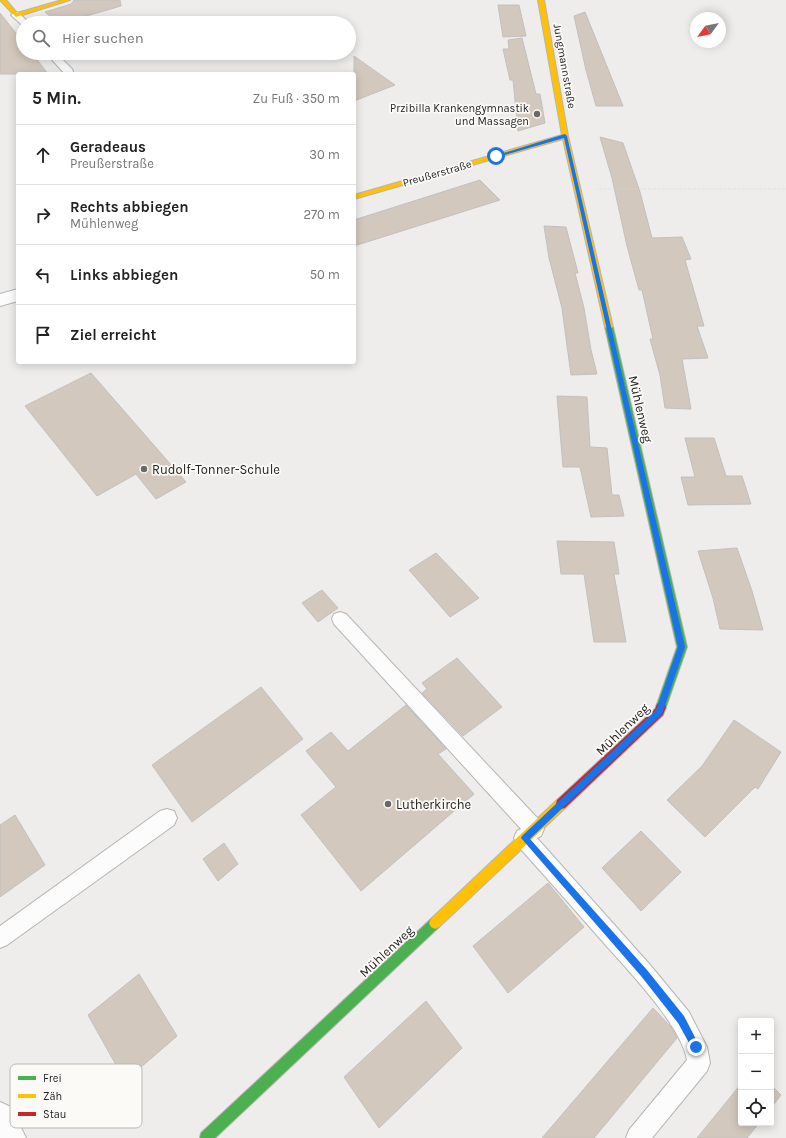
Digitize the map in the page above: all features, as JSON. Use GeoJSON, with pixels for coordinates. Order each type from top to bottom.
{"type":"FeatureCollection","features":[{"type":"Feature","properties":{"kind":"street"},"geometry":{"type":"LineString","coordinates":[[3,0],[16,14],[67,0]]}},
{"type":"Feature","properties":{"kind":"street","name":"Jungmannstraße"},"geometry":{"type":"LineString","coordinates":[[541,0],[565,136]]}},
{"type":"Feature","properties":{"kind":"street","name":"Mühlenweg"},"geometry":{"type":"LineString","coordinates":[[206,1138],[659,712],[682,647],[565,136]]}},
{"type":"Feature","properties":{"kind":"street","name":"Preußerstraße"},"geometry":{"type":"LineString","coordinates":[[356,196],[565,136]]}},
{"type":"Feature","properties":{"kind":"street"},"geometry":{"type":"LineString","coordinates":[[0,300],[16,296]]}},
{"type":"Feature","properties":{"kind":"street"},"geometry":{"type":"LineString","coordinates":[[0,1118],[10,1138]]}},
{"type":"Feature","properties":{"kind":"lane"},"geometry":{"type":"LineString","coordinates":[[57,60],[68,72]]}},
{"type":"Feature","properties":{"kind":"lane"},"geometry":{"type":"LineString","coordinates":[[340,619],[530,834],[681,1020],[696,1047],[699,1063],[637,1138]]}},
{"type":"Feature","properties":{"kind":"lane"},"geometry":{"type":"LineString","coordinates":[[0,938],[168,818]]}},
{"type":"Feature","properties":{"kind":"path"},"geometry":{"type":"LineString","coordinates":[[578,189],[786,189]]}},
{"type":"Feature","properties":{"kind":"building"},"geometry":{"type":"Polygon","coordinates":[[[74,0],[120,0],[121,6],[86,16],[50,16],[45,12],[71,4],[74,0]]]}},
{"type":"Feature","properties":{"kind":"building"},"geometry":{"type":"Polygon","coordinates":[[[498,5],[519,5],[526,36],[503,37],[498,5]]]}},
{"type":"Feature","properties":{"kind":"building"},"geometry":{"type":"Polygon","coordinates":[[[585,12],[623,106],[596,106],[574,16],[585,12]]]}},
{"type":"Feature","properties":{"kind":"building"},"geometry":{"type":"Polygon","coordinates":[[[0,13],[16,33],[16,60],[37,60],[46,72],[16,72],[16,74],[0,74],[0,13]]]}},
{"type":"Feature","properties":{"kind":"building"},"geometry":{"type":"Polygon","coordinates":[[[522,38],[536,94],[540,94],[545,123],[518,131],[513,80],[510,80],[503,49],[509,49],[508,40],[522,38]]]}},
{"type":"Feature","properties":{"kind":"building"},"geometry":{"type":"Polygon","coordinates":[[[356,57],[395,85],[356,100],[356,72],[354,72],[354,60],[356,60],[356,57]]]}},
{"type":"Feature","properties":{"kind":"building"},"geometry":{"type":"Polygon","coordinates":[[[600,137],[623,143],[640,192],[652,238],[682,237],[691,259],[685,260],[704,326],[697,326],[708,358],[682,359],[691,409],[665,408],[660,375],[650,339],[653,339],[642,290],[639,290],[627,246],[612,178],[600,137]]]}},
{"type":"Feature","properties":{"kind":"building"},"geometry":{"type":"Polygon","coordinates":[[[480,180],[500,200],[356,245],[356,219],[480,180]]]}},
{"type":"Feature","properties":{"kind":"building"},"geometry":{"type":"Polygon","coordinates":[[[544,226],[566,227],[578,273],[575,273],[584,308],[591,350],[597,374],[571,375],[562,308],[549,258],[544,226]]]}},
{"type":"Feature","properties":{"kind":"building"},"geometry":{"type":"Polygon","coordinates":[[[91,373],[186,482],[156,499],[136,474],[97,496],[25,406],[91,373]]]}},
{"type":"Feature","properties":{"kind":"building"},"geometry":{"type":"Polygon","coordinates":[[[557,396],[587,397],[590,447],[607,448],[612,495],[619,495],[624,516],[591,517],[580,467],[563,467],[557,396]]]}},
{"type":"Feature","properties":{"kind":"building"},"geometry":{"type":"Polygon","coordinates":[[[685,438],[714,438],[726,476],[742,476],[751,504],[688,505],[681,477],[695,477],[685,438]]]}},
{"type":"Feature","properties":{"kind":"building"},"geometry":{"type":"Polygon","coordinates":[[[557,541],[614,542],[619,574],[614,574],[626,642],[594,642],[584,574],[561,574],[557,541]]]}},
{"type":"Feature","properties":{"kind":"building"},"geometry":{"type":"Polygon","coordinates":[[[737,548],[752,591],[763,630],[720,629],[713,598],[698,551],[737,548]]]}},
{"type":"Feature","properties":{"kind":"building"},"geometry":{"type":"Polygon","coordinates":[[[436,553],[479,598],[450,617],[409,570],[436,553]]]}},
{"type":"Feature","properties":{"kind":"building"},"geometry":{"type":"Polygon","coordinates":[[[322,590],[338,608],[318,622],[302,603],[322,590]]]}},
{"type":"Feature","properties":{"kind":"building"},"geometry":{"type":"Polygon","coordinates":[[[457,658],[502,707],[463,736],[422,693],[427,689],[422,683],[457,658]]]}},
{"type":"Feature","properties":{"kind":"building"},"geometry":{"type":"Polygon","coordinates":[[[261,687],[303,739],[192,822],[152,765],[261,687]]]}},
{"type":"Feature","properties":{"kind":"building","name":"Lutherkirche"},"geometry":{"type":"Polygon","coordinates":[[[406,705],[446,749],[438,754],[474,794],[361,891],[301,815],[336,787],[306,751],[331,732],[348,751],[406,705]]]}},
{"type":"Feature","properties":{"kind":"building"},"geometry":{"type":"Polygon","coordinates":[[[734,720],[781,752],[758,789],[755,787],[705,837],[667,800],[702,766],[734,720]]]}},
{"type":"Feature","properties":{"kind":"building"},"geometry":{"type":"Polygon","coordinates":[[[15,815],[45,865],[0,897],[0,825],[15,815]]]}},
{"type":"Feature","properties":{"kind":"building"},"geometry":{"type":"Polygon","coordinates":[[[641,831],[681,872],[641,911],[602,868],[641,831]]]}},
{"type":"Feature","properties":{"kind":"building"},"geometry":{"type":"Polygon","coordinates":[[[224,843],[238,864],[218,881],[203,859],[224,843]]]}},
{"type":"Feature","properties":{"kind":"building"},"geometry":{"type":"Polygon","coordinates":[[[548,883],[584,927],[508,993],[473,946],[548,883]]]}},
{"type":"Feature","properties":{"kind":"building"},"geometry":{"type":"Polygon","coordinates":[[[139,974],[177,1036],[142,1066],[142,1064],[115,1064],[88,1015],[139,974]]]}},
{"type":"Feature","properties":{"kind":"building"},"geometry":{"type":"Polygon","coordinates":[[[426,1001],[462,1048],[379,1128],[344,1077],[426,1001]]]}},
{"type":"Feature","properties":{"kind":"building"},"geometry":{"type":"Polygon","coordinates":[[[653,1008],[671,1027],[677,1038],[594,1138],[542,1138],[653,1008]]]}},
{"type":"Feature","properties":{"kind":"building"},"geometry":{"type":"Polygon","coordinates":[[[738,1088],[738,1126],[757,1126],[747,1138],[697,1138],[738,1088]]]}},
{"type":"Feature","properties":{"kind":"building"},"geometry":{"type":"Polygon","coordinates":[[[774,1088],[781,1095],[774,1104],[774,1088]]]}},
{"type":"Feature","properties":{"kind":"traffic: fast"},"geometry":{"type":"LineString","coordinates":[[609,327],[682,647],[661,707]]}},
{"type":"Feature","properties":{"kind":"traffic: fast"},"geometry":{"type":"LineString","coordinates":[[206,1138],[435,923]]}},
{"type":"Feature","properties":{"kind":"traffic: slow"},"geometry":{"type":"LineString","coordinates":[[3,0],[16,15],[67,0]]}},
{"type":"Feature","properties":{"kind":"traffic: slow"},"geometry":{"type":"LineString","coordinates":[[541,0],[565,136],[609,327]]}},
{"type":"Feature","properties":{"kind":"traffic: slow"},"geometry":{"type":"LineString","coordinates":[[356,196],[565,136]]}},
{"type":"Feature","properties":{"kind":"traffic: slow"},"geometry":{"type":"LineString","coordinates":[[435,923],[561,804]]}},
{"type":"Feature","properties":{"kind":"traffic: jam"},"geometry":{"type":"LineString","coordinates":[[561,804],[659,712],[661,707]]}},
{"type":"Feature","properties":{"kind":"place","name":"Przibilla Krankengymnastik und Massagen"},"geometry":{"type":"Point","coordinates":[537,114]}},
{"type":"Feature","properties":{"kind":"place","name":"Rudolf-Tonner-Schule"},"geometry":{"type":"Point","coordinates":[144,469]}},
{"type":"Feature","properties":{"kind":"place","name":"Lutherkirche"},"geometry":{"type":"Point","coordinates":[388,804]}},
{"type":"Feature","properties":{"kind":"route"},"geometry":{"type":"LineString","coordinates":[[496,156],[565,136],[682,647],[659,712],[524,838],[644,973],[681,1020],[696,1047]]}}]}
